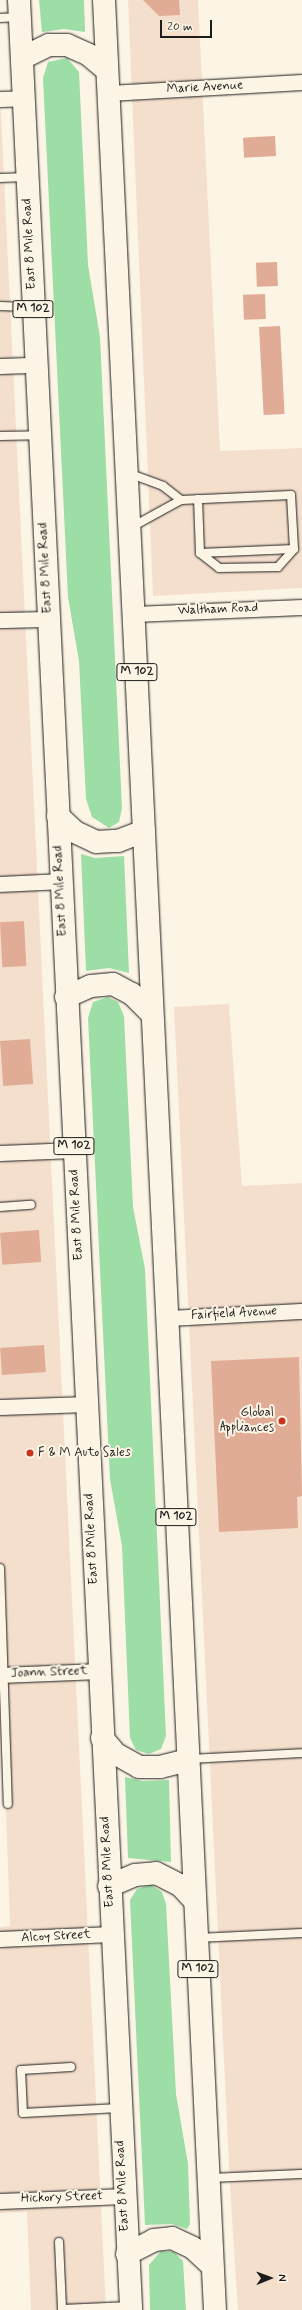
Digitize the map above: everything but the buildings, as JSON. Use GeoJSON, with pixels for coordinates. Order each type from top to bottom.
{"type":"FeatureCollection","features":[{"type":"Feature","properties":{"kind":"highway","name":"M 102"},"geometry":{"type":"LineString","coordinates":[[104,0],[215,2310]]}},
{"type":"Feature","properties":{"kind":"highway","name":"East 8 Mile Road"},"geometry":{"type":"LineString","coordinates":[[13,11],[22,58],[119,2108],[131,2308]]}},
{"type":"Feature","properties":{"kind":"highway"},"geometry":{"type":"LineString","coordinates":[[22,58],[49,46],[67,44],[89,55],[107,70]]}},
{"type":"Feature","properties":{"kind":"highway"},"geometry":{"type":"LineString","coordinates":[[58,816],[75,832],[96,842],[118,841],[144,831]]}},
{"type":"Feature","properties":{"kind":"highway"},"geometry":{"type":"LineString","coordinates":[[66,997],[92,986],[113,984],[132,994],[152,1014]]}},
{"type":"Feature","properties":{"kind":"highway"},"geometry":{"type":"LineString","coordinates":[[102,1738],[128,1763],[139,1767],[160,1767],[188,1760]]}},
{"type":"Feature","properties":{"kind":"highway"},"geometry":{"type":"LineString","coordinates":[[109,1886],[135,1875],[156,1873],[180,1885],[195,1901]]}},
{"type":"Feature","properties":{"kind":"highway"},"geometry":{"type":"LineString","coordinates":[[127,2254],[154,2240],[172,2238],[193,2248],[212,2266]]}},
{"type":"Feature","properties":{"kind":"street","name":"Marie Avenue"},"geometry":{"type":"LineString","coordinates":[[109,93],[302,82]]}},
{"type":"Feature","properties":{"kind":"street"},"geometry":{"type":"LineString","coordinates":[[0,99],[23,98]]}},
{"type":"Feature","properties":{"kind":"street"},"geometry":{"type":"LineString","coordinates":[[0,366],[36,365]]}},
{"type":"Feature","properties":{"kind":"street","name":"Waltham Road"},"geometry":{"type":"LineString","coordinates":[[134,614],[302,607]]}},
{"type":"Feature","properties":{"kind":"street"},"geometry":{"type":"LineString","coordinates":[[0,620],[49,619]]}},
{"type":"Feature","properties":{"kind":"street"},"geometry":{"type":"LineString","coordinates":[[0,884],[61,882]]}},
{"type":"Feature","properties":{"kind":"street"},"geometry":{"type":"LineString","coordinates":[[0,1153],[74,1150]]}},
{"type":"Feature","properties":{"kind":"street","name":"Fairfield Avenue"},"geometry":{"type":"LineString","coordinates":[[167,1318],[302,1311]]}},
{"type":"Feature","properties":{"kind":"street"},"geometry":{"type":"LineString","coordinates":[[0,1407],[86,1404]]}},
{"type":"Feature","properties":{"kind":"street","name":"Joann Street"},"geometry":{"type":"LineString","coordinates":[[2,1674],[99,1671]]}},
{"type":"Feature","properties":{"kind":"street","name":"Alcoy Street"},"geometry":{"type":"LineString","coordinates":[[0,1939],[111,1934]]}},
{"type":"Feature","properties":{"kind":"street","name":"Hickory Street"},"geometry":{"type":"LineString","coordinates":[[0,2201],[124,2196]]}},
{"type":"Feature","properties":{"kind":"lane"},"geometry":{"type":"LineString","coordinates":[[0,178],[27,177]]}},
{"type":"Feature","properties":{"kind":"lane"},"geometry":{"type":"LineString","coordinates":[[0,306],[33,307]]}},
{"type":"Feature","properties":{"kind":"lane"},"geometry":{"type":"LineString","coordinates":[[0,436],[40,435]]}},
{"type":"Feature","properties":{"kind":"lane"},"geometry":{"type":"LineString","coordinates":[[127,472],[162,486],[181,500]]}},
{"type":"Feature","properties":{"kind":"lane"},"geometry":{"type":"LineString","coordinates":[[130,529],[181,500],[198,499],[291,495],[294,549],[278,567],[219,568],[200,553],[198,499]]}},
{"type":"Feature","properties":{"kind":"lane"},"geometry":{"type":"LineString","coordinates":[[200,553],[294,549]]}},
{"type":"Feature","properties":{"kind":"lane"},"geometry":{"type":"LineString","coordinates":[[0,1207],[31,1205]]}},
{"type":"Feature","properties":{"kind":"lane"},"geometry":{"type":"LineString","coordinates":[[0,1568],[2,1674],[8,1804]]}},
{"type":"Feature","properties":{"kind":"lane"},"geometry":{"type":"LineString","coordinates":[[188,1760],[302,1753]]}},
{"type":"Feature","properties":{"kind":"lane"},"geometry":{"type":"LineString","coordinates":[[197,1938],[302,1933]]}},
{"type":"Feature","properties":{"kind":"lane"},"geometry":{"type":"LineString","coordinates":[[71,2067],[21,2070],[23,2113],[119,2108]]}},
{"type":"Feature","properties":{"kind":"lane"},"geometry":{"type":"LineString","coordinates":[[209,2178],[302,2174]]}},
{"type":"Feature","properties":{"kind":"lane"},"geometry":{"type":"LineString","coordinates":[[59,2242],[62,2309],[131,2308]]}},
{"type":"Feature","properties":{"kind":"shaded area"},"geometry":{"type":"Polygon","coordinates":[[[128,0],[198,0],[220,451],[302,448],[302,588],[153,596],[128,0]]]}},
{"type":"Feature","properties":{"kind":"shaded area"},"geometry":{"type":"Polygon","coordinates":[[[0,94],[106,2310],[31,2310],[27,2212],[0,2213],[0,1927],[10,1926],[0,1634],[0,94]]]}},
{"type":"Feature","properties":{"kind":"shaded area"},"geometry":{"type":"Polygon","coordinates":[[[229,1004],[242,1186],[302,1183],[302,2310],[238,2310],[230,2186],[174,1007],[229,1004]]]}},
{"type":"Feature","properties":{"kind":"green space"},"geometry":{"type":"Polygon","coordinates":[[[39,0],[84,0],[85,32],[64,29],[42,32],[39,0]]]}},
{"type":"Feature","properties":{"kind":"green space"},"geometry":{"type":"Polygon","coordinates":[[[67,58],[79,72],[88,265],[100,337],[122,808],[119,822],[109,828],[92,817],[86,799],[79,661],[68,597],[43,78],[48,62],[67,58]]]}},
{"type":"Feature","properties":{"kind":"green space"},"geometry":{"type":"Polygon","coordinates":[[[81,854],[95,858],[124,856],[129,973],[109,968],[86,971],[81,854]]]}},
{"type":"Feature","properties":{"kind":"green space"},"geometry":{"type":"Polygon","coordinates":[[[108,997],[118,1002],[124,1016],[133,1207],[145,1269],[166,1736],[161,1749],[149,1754],[136,1750],[130,1738],[122,1546],[110,1479],[88,1018],[93,1002],[108,997]]]}},
{"type":"Feature","properties":{"kind":"green space"},"geometry":{"type":"Polygon","coordinates":[[[125,1777],[142,1781],[169,1780],[171,1862],[128,1858],[125,1777]]]}},
{"type":"Feature","properties":{"kind":"green space"},"geometry":{"type":"Polygon","coordinates":[[[151,1885],[162,1892],[166,1904],[176,2094],[188,2164],[190,2224],[187,2229],[172,2224],[145,2225],[130,1900],[137,1889],[151,1885]]]}},
{"type":"Feature","properties":{"kind":"green space"},"geometry":{"type":"Polygon","coordinates":[[[161,2251],[174,2252],[183,2261],[186,2310],[150,2310],[149,2265],[161,2251]]]}},
{"type":"Feature","properties":{"kind":"place","name":"Global Appliances"},"geometry":{"type":"Point","coordinates":[282,1421]}},
{"type":"Feature","properties":{"kind":"place","name":"F & M Auto Sales"},"geometry":{"type":"Point","coordinates":[30,1453]}}]}
